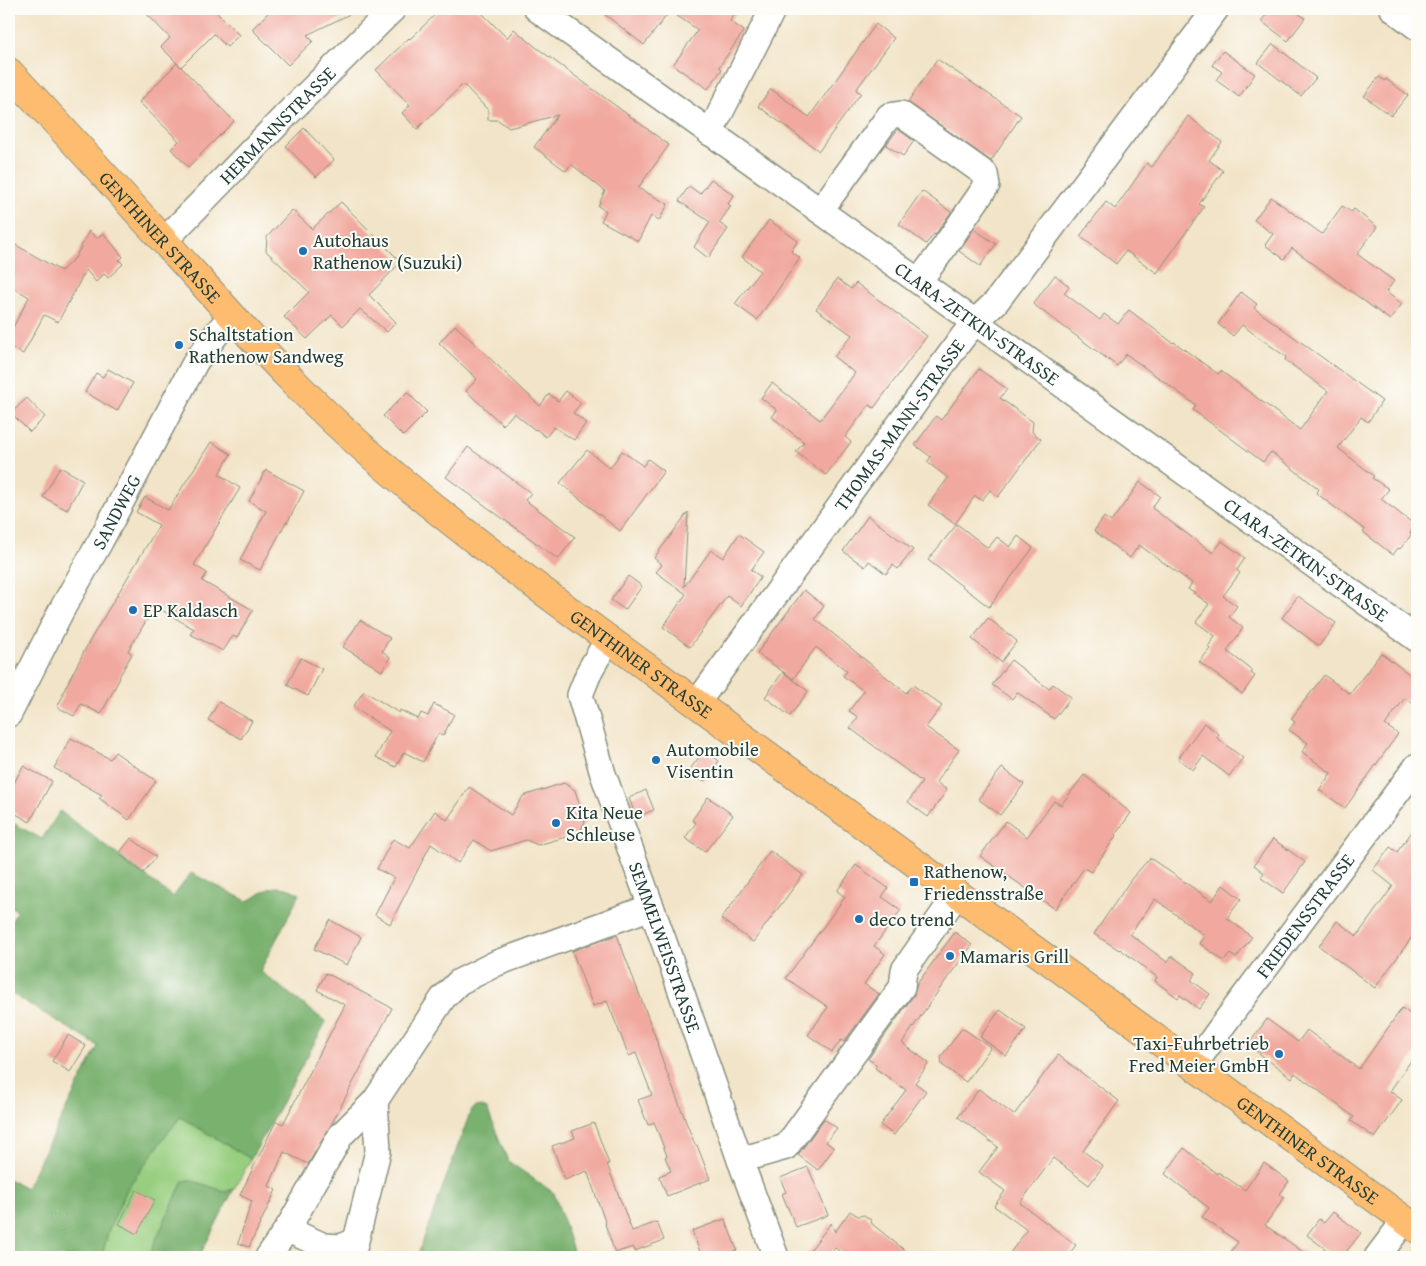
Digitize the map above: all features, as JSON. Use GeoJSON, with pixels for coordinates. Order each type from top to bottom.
{"type":"FeatureCollection","features":[{"type":"Feature","properties":{"kind":"main road","name":"GENTHINER STRASSE"},"geometry":{"type":"LineString","coordinates":[[9,72],[290,379],[348,434],[436,510],[497,558],[1411,1224]]}},
{"type":"Feature","properties":{"kind":"street","name":"HERMANNSTRASSE"},"geometry":{"type":"LineString","coordinates":[[164,241],[292,109],[393,9]]}},
{"type":"Feature","properties":{"kind":"street","name":"CLARA-ZETKIN-STRASSE"},"geometry":{"type":"LineString","coordinates":[[537,9],[976,321],[1417,639]]}},
{"type":"Feature","properties":{"kind":"street"},"geometry":{"type":"LineString","coordinates":[[710,133],[773,9]]}},
{"type":"Feature","properties":{"kind":"street","name":"THOMAS-MANN-STRASSE"},"geometry":{"type":"LineString","coordinates":[[697,703],[962,338],[996,302],[1216,9]]}},
{"type":"Feature","properties":{"kind":"street"},"geometry":{"type":"LineString","coordinates":[[1393,9],[1417,27]]}},
{"type":"Feature","properties":{"kind":"street"},"geometry":{"type":"LineString","coordinates":[[820,211],[888,116],[900,114],[978,168],[985,174],[988,185],[919,281]]}},
{"type":"Feature","properties":{"kind":"street","name":"SANDWEG"},"geometry":{"type":"LineString","coordinates":[[9,714],[61,611],[196,362],[231,315]]}},
{"type":"Feature","properties":{"kind":"street","name":"SEMMELWEISSTRASSE"},"geometry":{"type":"LineString","coordinates":[[608,639],[590,670],[580,695],[603,774],[776,1257]]}},
{"type":"Feature","properties":{"kind":"street","name":"FRIEDENSSTRASSE"},"geometry":{"type":"LineString","coordinates":[[1194,1065],[1417,766]]}},
{"type":"Feature","properties":{"kind":"street"},"geometry":{"type":"LineString","coordinates":[[740,1160],[786,1147],[902,987],[904,970],[957,894]]}},
{"type":"Feature","properties":{"kind":"street"},"geometry":{"type":"LineString","coordinates":[[268,1257],[291,1223],[341,1135],[376,1101],[442,998],[459,982],[497,963],[651,907]]}},
{"type":"Feature","properties":{"kind":"street"},"geometry":{"type":"LineString","coordinates":[[291,1223],[297,1234],[324,1246],[341,1246],[353,1249],[378,1151],[376,1101]]}},
{"type":"Feature","properties":{"kind":"street"},"geometry":{"type":"LineString","coordinates":[[1377,1257],[1411,1224]]}},
{"type":"Feature","properties":{"kind":"green space"},"geometry":{"type":"Polygon","coordinates":[[[60,811],[173,897],[191,873],[247,901],[266,890],[276,887],[290,889],[300,894],[260,971],[326,1022],[251,1159],[180,1117],[128,1187],[109,1229],[100,1257],[9,1257],[9,1179],[26,1188],[98,1046],[9,992],[9,926],[17,911],[9,905],[9,821],[42,839],[60,811]]]}},
{"type":"Feature","properties":{"kind":"green space"},"geometry":{"type":"Polygon","coordinates":[[[480,1106],[487,1109],[508,1161],[554,1193],[575,1257],[417,1257],[470,1113],[475,1107],[480,1106]]]}},
{"type":"Feature","properties":{"kind":"green space"},"geometry":{"type":"Polygon","coordinates":[[[180,1117],[251,1159],[234,1189],[221,1190],[196,1182],[183,1181],[148,1257],[100,1257],[109,1229],[128,1187],[180,1117]]]}},
{"type":"Feature","properties":{"kind":"green space"},"geometry":{"type":"Polygon","coordinates":[[[190,1180],[227,1192],[234,1189],[199,1257],[148,1257],[183,1181],[190,1180]]]}},
{"type":"Feature","properties":{"kind":"building"},"geometry":{"type":"Polygon","coordinates":[[[142,9],[213,9],[239,35],[227,47],[214,34],[181,67],[161,47],[170,38],[142,9]]]}},
{"type":"Feature","properties":{"kind":"building"},"geometry":{"type":"Polygon","coordinates":[[[272,9],[360,9],[307,35],[313,41],[288,65],[252,29],[272,9]]]}},
{"type":"Feature","properties":{"kind":"building"},"geometry":{"type":"Polygon","coordinates":[[[441,9],[478,9],[507,38],[514,29],[669,145],[638,188],[668,204],[659,221],[651,216],[638,241],[601,221],[606,211],[598,206],[605,191],[571,164],[566,171],[534,147],[558,115],[509,128],[498,120],[488,120],[488,110],[463,84],[417,129],[402,113],[410,105],[376,70],[441,9]]]}},
{"type":"Feature","properties":{"kind":"building"},"geometry":{"type":"Polygon","coordinates":[[[598,9],[739,9],[730,21],[744,31],[719,67],[722,69],[708,89],[673,65],[698,30],[670,11],[644,45],[598,9]]]}},
{"type":"Feature","properties":{"kind":"building"},"geometry":{"type":"Polygon","coordinates":[[[1271,9],[1292,9],[1305,18],[1288,41],[1261,21],[1271,9]]]}},
{"type":"Feature","properties":{"kind":"building"},"geometry":{"type":"Polygon","coordinates":[[[876,24],[894,38],[856,90],[861,93],[819,151],[758,106],[771,89],[809,117],[876,24]]]}},
{"type":"Feature","properties":{"kind":"building"},"geometry":{"type":"Polygon","coordinates":[[[1273,44],[1316,78],[1301,96],[1258,63],[1273,44]]]}},
{"type":"Feature","properties":{"kind":"building"},"geometry":{"type":"Polygon","coordinates":[[[1223,51],[1255,74],[1239,97],[1216,80],[1222,72],[1212,65],[1223,51]]]}},
{"type":"Feature","properties":{"kind":"building"},"geometry":{"type":"Polygon","coordinates":[[[937,59],[1021,116],[991,161],[908,102],[937,59]]]}},
{"type":"Feature","properties":{"kind":"building"},"geometry":{"type":"Polygon","coordinates":[[[177,63],[234,121],[188,167],[171,149],[179,141],[139,102],[177,63]]]}},
{"type":"Feature","properties":{"kind":"building"},"geometry":{"type":"Polygon","coordinates":[[[1379,77],[1385,81],[1386,79],[1408,95],[1391,116],[1364,96],[1379,77]]]}},
{"type":"Feature","properties":{"kind":"building"},"geometry":{"type":"Polygon","coordinates":[[[1188,116],[1222,142],[1209,160],[1223,171],[1199,204],[1204,207],[1157,273],[1126,251],[1116,264],[1080,236],[1106,202],[1115,209],[1147,163],[1152,167],[1188,116]]]}},
{"type":"Feature","properties":{"kind":"building"},"geometry":{"type":"Polygon","coordinates":[[[304,128],[334,160],[316,177],[286,146],[304,128]]]}},
{"type":"Feature","properties":{"kind":"building"},"geometry":{"type":"Polygon","coordinates":[[[898,129],[914,141],[903,156],[886,145],[898,129]]]}},
{"type":"Feature","properties":{"kind":"building"},"geometry":{"type":"Polygon","coordinates":[[[711,179],[734,195],[728,204],[731,206],[719,223],[728,229],[708,258],[694,247],[710,222],[679,201],[689,186],[700,194],[711,179]]]}},
{"type":"Feature","properties":{"kind":"building"},"geometry":{"type":"Polygon","coordinates":[[[922,191],[951,212],[935,235],[926,244],[899,224],[922,191]]]}},
{"type":"Feature","properties":{"kind":"building"},"geometry":{"type":"Polygon","coordinates":[[[1271,197],[1322,234],[1342,206],[1351,212],[1354,209],[1377,227],[1357,254],[1394,281],[1386,292],[1402,304],[1390,320],[1292,248],[1284,259],[1265,245],[1273,234],[1254,220],[1271,197]]]}},
{"type":"Feature","properties":{"kind":"building"},"geometry":{"type":"Polygon","coordinates":[[[341,202],[401,262],[369,295],[396,322],[387,332],[360,309],[343,326],[332,315],[307,339],[284,317],[309,292],[266,251],[267,237],[292,210],[312,229],[341,202]]]}},
{"type":"Feature","properties":{"kind":"building"},"geometry":{"type":"Polygon","coordinates":[[[769,220],[798,241],[791,251],[800,258],[757,320],[735,304],[760,271],[742,257],[769,220]]]}},
{"type":"Feature","properties":{"kind":"building"},"geometry":{"type":"Polygon","coordinates":[[[974,229],[996,244],[980,266],[959,251],[974,229]]]}},
{"type":"Feature","properties":{"kind":"building"},"geometry":{"type":"Polygon","coordinates":[[[89,231],[97,238],[103,233],[123,257],[119,260],[123,264],[108,278],[104,274],[96,282],[86,270],[58,322],[44,315],[23,354],[9,346],[9,335],[29,297],[9,285],[9,241],[61,271],[75,258],[89,231]]]}},
{"type":"Feature","properties":{"kind":"building"},"geometry":{"type":"Polygon","coordinates":[[[1055,275],[1069,286],[1064,293],[1100,320],[1104,314],[1118,324],[1129,310],[1218,374],[1221,371],[1300,430],[1328,391],[1285,360],[1286,357],[1242,325],[1233,336],[1218,324],[1241,292],[1257,304],[1254,308],[1382,401],[1368,422],[1361,417],[1338,448],[1374,476],[1372,478],[1389,489],[1381,499],[1415,525],[1410,533],[1412,534],[1393,555],[1363,532],[1365,530],[1316,493],[1319,489],[1271,452],[1263,462],[1193,410],[1196,405],[1126,354],[1117,366],[1033,304],[1055,275]]]}},
{"type":"Feature","properties":{"kind":"building"},"geometry":{"type":"Polygon","coordinates":[[[837,279],[851,289],[856,283],[927,336],[874,408],[869,405],[845,437],[851,442],[826,475],[796,452],[804,442],[772,417],[777,410],[761,398],[772,383],[820,420],[855,373],[834,357],[852,335],[816,309],[837,279]]]}},
{"type":"Feature","properties":{"kind":"building"},"geometry":{"type":"Polygon","coordinates":[[[455,325],[540,406],[549,394],[558,401],[566,391],[581,403],[573,413],[586,423],[574,440],[554,427],[546,437],[514,413],[503,425],[466,391],[477,379],[439,343],[455,325]]]}},
{"type":"Feature","properties":{"kind":"building"},"geometry":{"type":"Polygon","coordinates":[[[108,369],[133,383],[117,411],[85,392],[96,373],[103,377],[108,369]]]}},
{"type":"Feature","properties":{"kind":"building"},"geometry":{"type":"Polygon","coordinates":[[[979,369],[1007,389],[1000,398],[1033,422],[1032,432],[1041,439],[998,497],[990,490],[982,500],[975,496],[955,524],[928,505],[948,478],[927,462],[931,457],[915,445],[936,416],[941,420],[979,369]]]}},
{"type":"Feature","properties":{"kind":"building"},"geometry":{"type":"Polygon","coordinates":[[[407,392],[427,412],[403,436],[383,416],[407,392]]]}},
{"type":"Feature","properties":{"kind":"building"},"geometry":{"type":"Polygon","coordinates":[[[27,398],[45,417],[30,432],[11,413],[27,398]]]}},
{"type":"Feature","properties":{"kind":"building"},"geometry":{"type":"Polygon","coordinates":[[[211,442],[231,454],[219,474],[240,488],[194,565],[207,573],[202,581],[253,610],[237,638],[233,636],[223,651],[190,634],[194,629],[155,606],[128,651],[132,654],[101,714],[81,704],[74,716],[57,707],[89,642],[159,525],[136,512],[145,497],[168,510],[211,442]]]}},
{"type":"Feature","properties":{"kind":"building"},"geometry":{"type":"Polygon","coordinates":[[[468,447],[531,493],[525,500],[575,537],[558,559],[446,477],[468,447]]]}},
{"type":"Feature","properties":{"kind":"building"},"geometry":{"type":"Polygon","coordinates":[[[587,450],[610,468],[622,451],[643,466],[648,459],[664,471],[620,531],[560,483],[587,450]]]}},
{"type":"Feature","properties":{"kind":"building"},"geometry":{"type":"Polygon","coordinates":[[[60,467],[83,480],[67,510],[43,497],[60,467]]]}},
{"type":"Feature","properties":{"kind":"building"},"geometry":{"type":"Polygon","coordinates":[[[266,470],[304,491],[260,570],[240,560],[266,511],[249,501],[266,470]]]}},
{"type":"Feature","properties":{"kind":"building"},"geometry":{"type":"Polygon","coordinates":[[[1140,482],[1160,496],[1152,508],[1213,553],[1222,541],[1245,558],[1237,570],[1240,573],[1223,596],[1237,606],[1229,617],[1243,628],[1227,651],[1253,671],[1251,673],[1255,676],[1242,694],[1199,662],[1210,649],[1208,647],[1215,636],[1196,622],[1209,604],[1188,589],[1192,583],[1139,545],[1130,558],[1094,531],[1104,517],[1111,522],[1140,482]]]}},
{"type":"Feature","properties":{"kind":"building"},"geometry":{"type":"Polygon","coordinates":[[[688,512],[684,587],[711,550],[723,558],[739,534],[764,552],[751,570],[761,577],[741,606],[727,596],[690,647],[663,627],[686,594],[656,572],[662,565],[654,558],[688,512]]]}},
{"type":"Feature","properties":{"kind":"building"},"geometry":{"type":"Polygon","coordinates":[[[868,516],[913,550],[898,569],[893,565],[886,574],[869,561],[865,567],[843,551],[868,516]]]}},
{"type":"Feature","properties":{"kind":"building"},"geometry":{"type":"Polygon","coordinates":[[[957,524],[988,548],[997,537],[1010,547],[1018,536],[1033,548],[989,607],[928,560],[957,524]]]}},
{"type":"Feature","properties":{"kind":"building"},"geometry":{"type":"Polygon","coordinates":[[[628,576],[642,586],[625,610],[611,600],[628,576]]]}},
{"type":"Feature","properties":{"kind":"building"},"geometry":{"type":"Polygon","coordinates":[[[804,590],[824,606],[815,619],[906,693],[913,685],[942,706],[926,727],[959,750],[936,782],[947,790],[928,817],[908,802],[922,782],[850,728],[858,717],[849,711],[864,691],[843,676],[847,671],[816,647],[793,679],[757,653],[804,590]]]}},
{"type":"Feature","properties":{"kind":"building"},"geometry":{"type":"Polygon","coordinates":[[[1298,596],[1336,623],[1319,646],[1282,618],[1298,596]]]}},
{"type":"Feature","properties":{"kind":"building"},"geometry":{"type":"Polygon","coordinates":[[[988,618],[1017,641],[1001,662],[972,639],[988,618]]]}},
{"type":"Feature","properties":{"kind":"building"},"geometry":{"type":"Polygon","coordinates":[[[360,620],[390,638],[382,651],[390,657],[382,671],[343,647],[360,620]]]}},
{"type":"Feature","properties":{"kind":"building"},"geometry":{"type":"Polygon","coordinates":[[[1381,653],[1417,680],[1417,706],[1405,698],[1385,725],[1398,734],[1345,808],[1319,790],[1331,773],[1302,752],[1308,743],[1289,730],[1295,722],[1291,719],[1324,675],[1350,694],[1381,653]]]}},
{"type":"Feature","properties":{"kind":"building"},"geometry":{"type":"Polygon","coordinates":[[[301,658],[322,669],[308,696],[287,685],[301,658]]]}},
{"type":"Feature","properties":{"kind":"building"},"geometry":{"type":"Polygon","coordinates":[[[1011,660],[1049,689],[1053,684],[1071,697],[1054,719],[1017,692],[1012,699],[992,685],[1011,660]]]}},
{"type":"Feature","properties":{"kind":"building"},"geometry":{"type":"Polygon","coordinates":[[[783,672],[808,691],[790,716],[765,697],[783,672]]]}},
{"type":"Feature","properties":{"kind":"building"},"geometry":{"type":"Polygon","coordinates":[[[364,691],[399,713],[400,710],[418,719],[421,713],[428,716],[434,704],[454,714],[443,736],[438,734],[423,762],[404,752],[396,767],[376,757],[390,731],[353,707],[364,691]]]}},
{"type":"Feature","properties":{"kind":"building"},"geometry":{"type":"Polygon","coordinates":[[[219,702],[252,721],[241,739],[208,720],[219,702]]]}},
{"type":"Feature","properties":{"kind":"building"},"geometry":{"type":"Polygon","coordinates":[[[1204,723],[1219,734],[1217,738],[1243,758],[1229,776],[1203,756],[1193,770],[1178,759],[1204,723]]]}},
{"type":"Feature","properties":{"kind":"building"},"geometry":{"type":"Polygon","coordinates":[[[71,738],[110,759],[115,752],[156,781],[129,820],[99,798],[102,795],[54,768],[71,738]]]}},
{"type":"Feature","properties":{"kind":"building"},"geometry":{"type":"Polygon","coordinates":[[[704,750],[719,761],[704,781],[689,771],[704,750]]]}},
{"type":"Feature","properties":{"kind":"building"},"geometry":{"type":"Polygon","coordinates":[[[23,766],[52,781],[30,822],[9,810],[9,793],[23,766]]]}},
{"type":"Feature","properties":{"kind":"building"},"geometry":{"type":"Polygon","coordinates":[[[1002,768],[1024,784],[1000,815],[978,799],[1002,768]]]}},
{"type":"Feature","properties":{"kind":"building"},"geometry":{"type":"Polygon","coordinates":[[[1084,775],[1131,813],[1091,872],[1084,868],[1055,909],[980,856],[1006,821],[1027,837],[1054,801],[1061,805],[1084,775]]]}},
{"type":"Feature","properties":{"kind":"building"},"geometry":{"type":"Polygon","coordinates":[[[564,783],[575,790],[585,822],[579,833],[538,845],[526,840],[491,851],[474,840],[458,863],[431,844],[390,924],[375,915],[394,878],[377,869],[393,839],[410,848],[435,811],[447,820],[469,787],[511,815],[523,796],[564,783]]]}},
{"type":"Feature","properties":{"kind":"building"},"geometry":{"type":"Polygon","coordinates":[[[646,790],[654,810],[636,817],[629,798],[646,790]]]}},
{"type":"Feature","properties":{"kind":"building"},"geometry":{"type":"Polygon","coordinates":[[[708,797],[733,815],[705,852],[685,838],[696,823],[692,820],[708,797]]]}},
{"type":"Feature","properties":{"kind":"building"},"geometry":{"type":"Polygon","coordinates":[[[1417,825],[1417,930],[1375,988],[1319,946],[1337,921],[1357,936],[1393,886],[1373,870],[1390,847],[1397,852],[1417,825]]]}},
{"type":"Feature","properties":{"kind":"building"},"geometry":{"type":"Polygon","coordinates":[[[131,838],[156,857],[143,873],[119,854],[131,838]]]}},
{"type":"Feature","properties":{"kind":"building"},"geometry":{"type":"Polygon","coordinates":[[[1273,839],[1305,862],[1283,893],[1261,878],[1264,873],[1254,865],[1273,839]]]}},
{"type":"Feature","properties":{"kind":"building"},"geometry":{"type":"Polygon","coordinates":[[[770,851],[803,875],[753,942],[721,919],[770,851]]]}},
{"type":"Feature","properties":{"kind":"building"},"geometry":{"type":"Polygon","coordinates":[[[1150,858],[1212,901],[1223,885],[1241,899],[1227,918],[1252,937],[1236,958],[1230,954],[1224,961],[1199,943],[1205,936],[1155,899],[1130,934],[1167,962],[1172,956],[1196,973],[1191,980],[1210,994],[1199,1009],[1180,995],[1178,998],[1155,981],[1157,977],[1120,949],[1094,934],[1132,878],[1150,858]]]}},
{"type":"Feature","properties":{"kind":"building"},"geometry":{"type":"Polygon","coordinates":[[[856,865],[888,888],[882,897],[901,910],[874,946],[885,954],[864,984],[879,994],[844,1042],[841,1040],[832,1052],[808,1035],[828,1007],[786,978],[845,897],[837,891],[856,865]]]}},
{"type":"Feature","properties":{"kind":"building"},"geometry":{"type":"Polygon","coordinates":[[[330,920],[361,937],[347,965],[314,949],[330,920]]]}},
{"type":"Feature","properties":{"kind":"building"},"geometry":{"type":"Polygon","coordinates":[[[955,932],[972,945],[902,1043],[929,1063],[915,1083],[926,1091],[894,1135],[880,1125],[906,1090],[875,1068],[877,1065],[868,1059],[914,995],[917,984],[955,932]]]}},
{"type":"Feature","properties":{"kind":"building"},"geometry":{"type":"Polygon","coordinates":[[[617,935],[664,1065],[710,1179],[667,1196],[659,1176],[671,1171],[654,1122],[648,1125],[638,1100],[652,1095],[636,1053],[629,1056],[607,1001],[593,1006],[572,951],[617,935]]]}},
{"type":"Feature","properties":{"kind":"building"},"geometry":{"type":"Polygon","coordinates":[[[326,973],[392,1008],[331,1125],[308,1164],[284,1152],[269,1186],[276,1190],[249,1247],[238,1243],[252,1201],[240,1195],[276,1121],[283,1124],[345,1005],[317,990],[326,973]]]}},
{"type":"Feature","properties":{"kind":"building"},"geometry":{"type":"Polygon","coordinates":[[[1402,1008],[1417,1019],[1417,1052],[1390,1091],[1402,1100],[1375,1138],[1351,1121],[1354,1117],[1295,1073],[1292,1078],[1248,1045],[1267,1019],[1298,1042],[1307,1030],[1359,1069],[1402,1008]]]}},
{"type":"Feature","properties":{"kind":"building"},"geometry":{"type":"Polygon","coordinates":[[[1000,1010],[1026,1029],[1006,1056],[980,1037],[1000,1010]]]}},
{"type":"Feature","properties":{"kind":"building"},"geometry":{"type":"Polygon","coordinates":[[[962,1028],[991,1047],[966,1082],[942,1065],[941,1057],[962,1028]]]}},
{"type":"Feature","properties":{"kind":"building"},"geometry":{"type":"Polygon","coordinates":[[[68,1035],[86,1046],[70,1072],[52,1061],[68,1035]]]}},
{"type":"Feature","properties":{"kind":"building"},"geometry":{"type":"Polygon","coordinates":[[[1058,1055],[1119,1101],[1083,1151],[1103,1166],[1089,1185],[1053,1158],[1020,1203],[1076,1245],[1067,1257],[1007,1257],[1027,1230],[994,1206],[1005,1191],[979,1172],[998,1147],[958,1117],[979,1089],[1014,1115],[1058,1055]]]}},
{"type":"Feature","properties":{"kind":"building"},"geometry":{"type":"Polygon","coordinates":[[[824,1119],[837,1128],[826,1142],[834,1148],[818,1170],[798,1155],[824,1119]]]}},
{"type":"Feature","properties":{"kind":"building"},"geometry":{"type":"Polygon","coordinates":[[[594,1123],[632,1231],[657,1222],[664,1240],[635,1251],[633,1247],[615,1253],[587,1171],[565,1180],[552,1146],[575,1138],[572,1131],[594,1123]]]}},
{"type":"Feature","properties":{"kind":"building"},"geometry":{"type":"Polygon","coordinates":[[[1184,1148],[1217,1174],[1218,1172],[1245,1190],[1264,1163],[1289,1181],[1280,1194],[1284,1198],[1265,1225],[1310,1257],[1227,1257],[1238,1242],[1202,1217],[1209,1208],[1165,1174],[1184,1148]]]}},
{"type":"Feature","properties":{"kind":"building"},"geometry":{"type":"Polygon","coordinates":[[[808,1167],[828,1215],[796,1227],[782,1194],[786,1192],[780,1178],[808,1167]]]}},
{"type":"Feature","properties":{"kind":"building"},"geometry":{"type":"Polygon","coordinates":[[[136,1190],[155,1200],[137,1234],[119,1224],[136,1190]]]}},
{"type":"Feature","properties":{"kind":"building"},"geometry":{"type":"Polygon","coordinates":[[[850,1211],[858,1216],[864,1215],[871,1220],[872,1224],[913,1257],[847,1257],[835,1248],[828,1257],[805,1257],[831,1223],[835,1232],[850,1211]]]}},
{"type":"Feature","properties":{"kind":"building"},"geometry":{"type":"Polygon","coordinates":[[[1333,1212],[1361,1233],[1342,1257],[1336,1257],[1307,1235],[1319,1219],[1324,1223],[1333,1212]]]}},
{"type":"Feature","properties":{"kind":"building"},"geometry":{"type":"Polygon","coordinates":[[[725,1219],[737,1250],[717,1257],[702,1257],[692,1231],[725,1219]]]}},
{"type":"Feature","properties":{"kind":"place","name":"Autohaus Rathenow (Suzuki)"},"geometry":{"type":"Point","coordinates":[303,251]}},
{"type":"Feature","properties":{"kind":"place","name":"Schaltstation Rathenow Sandweg"},"geometry":{"type":"Point","coordinates":[179,345]}},
{"type":"Feature","properties":{"kind":"place","name":"EP Kaldasch"},"geometry":{"type":"Point","coordinates":[133,610]}},
{"type":"Feature","properties":{"kind":"place","name":"Automobile Visentin"},"geometry":{"type":"Point","coordinates":[656,760]}},
{"type":"Feature","properties":{"kind":"place","name":"Kita Neue Schleuse"},"geometry":{"type":"Point","coordinates":[556,823]}},
{"type":"Feature","properties":{"kind":"place","name":"Rathenow, Friedensstraße"},"geometry":{"type":"Point","coordinates":[914,882]}},
{"type":"Feature","properties":{"kind":"place","name":"deco trend"},"geometry":{"type":"Point","coordinates":[859,919]}},
{"type":"Feature","properties":{"kind":"place","name":"Mamaris Grill"},"geometry":{"type":"Point","coordinates":[950,956]}},
{"type":"Feature","properties":{"kind":"place","name":"Taxi-Fuhrbetrieb Fred Meier GmbH"},"geometry":{"type":"Point","coordinates":[1279,1054]}}]}
